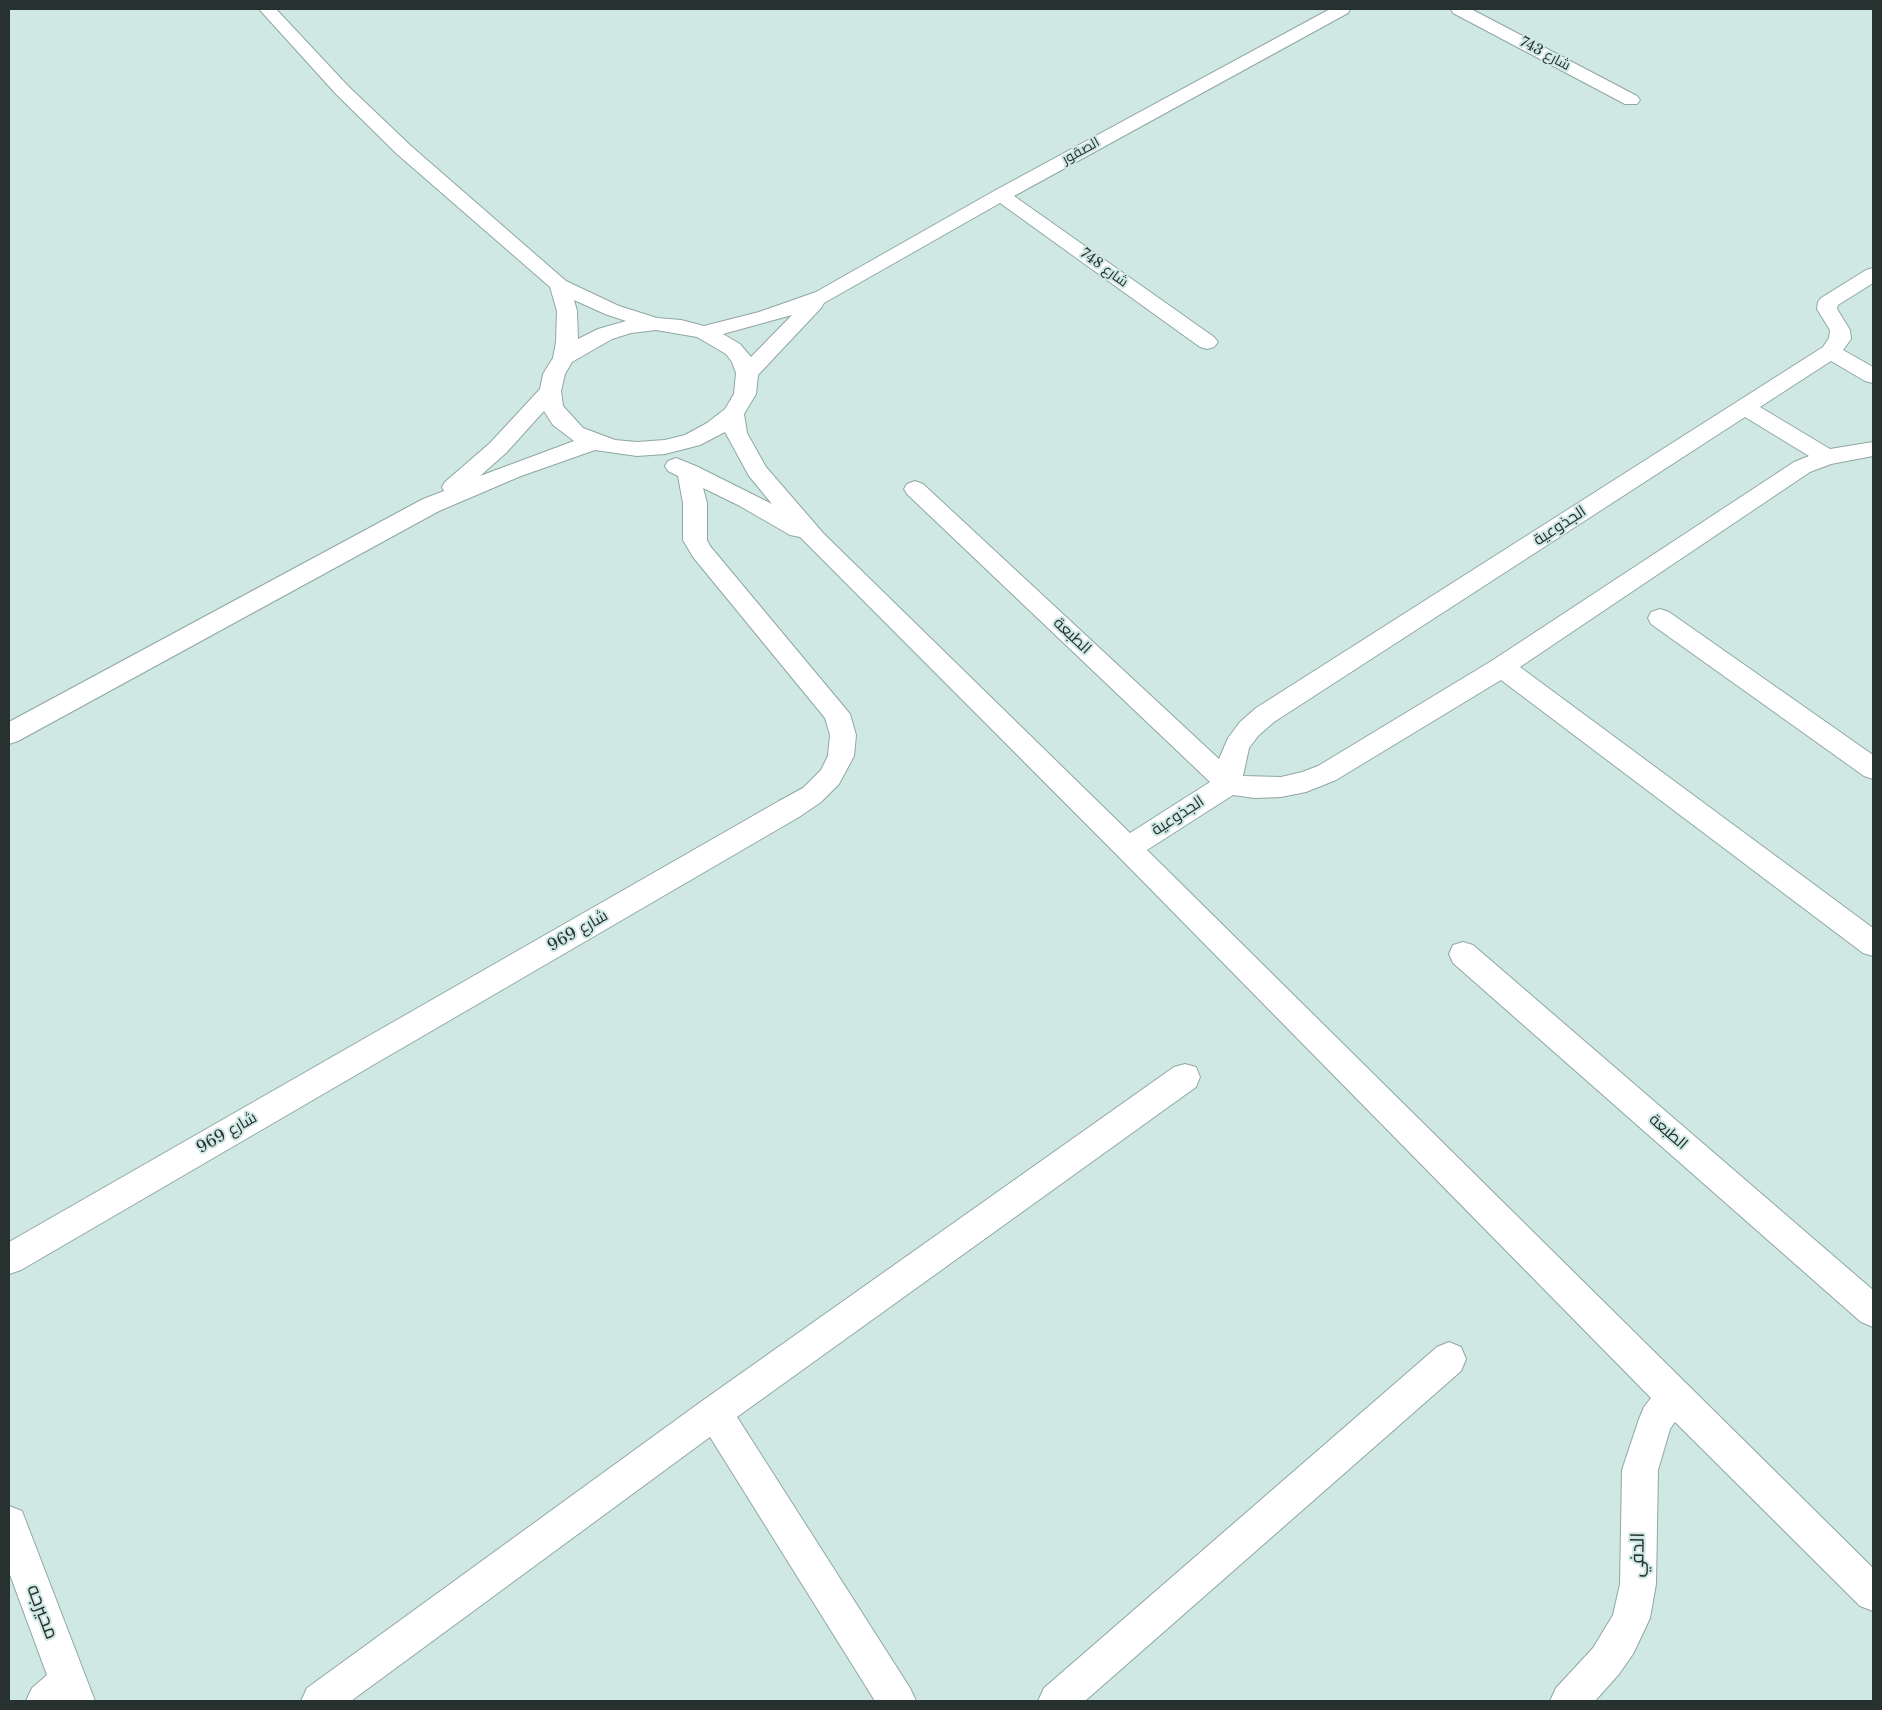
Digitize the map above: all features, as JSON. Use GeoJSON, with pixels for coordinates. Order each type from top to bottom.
{"type":"FeatureCollection","features":[{"type":"Feature","properties":{"kind":"street"},"geometry":{"type":"LineString","coordinates":[[267,9],[342,90],[404,150],[559,285],[612,310],[656,324]]}},
{"type":"Feature","properties":{"kind":"street","name":"الصقور"},"geometry":{"type":"LineString","coordinates":[[704,332],[766,317],[823,296],[1001,195],[1342,9]]}},
{"type":"Feature","properties":{"kind":"street","name":"شارع 743"},"geometry":{"type":"LineString","coordinates":[[1459,9],[1631,100]]}},
{"type":"Feature","properties":{"kind":"street","name":"شارع 748"},"geometry":{"type":"LineString","coordinates":[[1001,195],[1207,342]]}},
{"type":"Feature","properties":{"kind":"street"},"geometry":{"type":"LineString","coordinates":[[1873,274],[1828,302],[1827,309],[1840,330],[1840,339],[1830,352],[1873,376]]}},
{"type":"Feature","properties":{"kind":"street"},"geometry":{"type":"LineString","coordinates":[[559,285],[567,311],[567,342],[564,358],[554,374],[550,391],[552,406],[561,420],[575,433],[594,442],[615,447],[637,449],[665,447],[692,440],[715,428],[732,414],[745,394],[747,373],[742,360],[733,349],[704,332],[681,326],[656,324],[630,327],[605,334],[583,344],[564,358]]}},
{"type":"Feature","properties":{"kind":"street","name":"الصقور"},"geometry":{"type":"LineString","coordinates":[[747,373],[823,296]]}},
{"type":"Feature","properties":{"kind":"street","name":"الجذوعية"},"geometry":{"type":"LineString","coordinates":[[1128,848],[1229,784],[1230,764],[1238,745],[1249,729],[1265,715],[1830,352]]}},
{"type":"Feature","properties":{"kind":"street"},"geometry":{"type":"LineString","coordinates":[[431,505],[498,448],[550,391]]}},
{"type":"Feature","properties":{"kind":"street"},"geometry":{"type":"LineString","coordinates":[[1745,407],[1827,456]]}},
{"type":"Feature","properties":{"kind":"street"},"geometry":{"type":"LineString","coordinates":[[732,414],[736,433],[757,470],[816,540],[1128,848],[1674,1397],[1873,1593]]}},
{"type":"Feature","properties":{"kind":"street"},"geometry":{"type":"LineString","coordinates":[[9,734],[431,505],[521,468],[594,442]]}},
{"type":"Feature","properties":{"kind":"street"},"geometry":{"type":"LineString","coordinates":[[637,449],[746,499],[816,540]]}},
{"type":"Feature","properties":{"kind":"street"},"geometry":{"type":"LineString","coordinates":[[1229,784],[1254,788],[1281,787],[1306,782],[1327,772],[1502,667],[1802,467],[1827,456],[1873,449]]}},
{"type":"Feature","properties":{"kind":"street","name":"شارع 969"},"geometry":{"type":"LineString","coordinates":[[9,1259],[789,809],[812,795],[830,777],[841,756],[843,735],[837,714],[701,551],[695,540],[695,503],[688,471]]}},
{"type":"Feature","properties":{"kind":"street","name":"الطبعة"},"geometry":{"type":"LineString","coordinates":[[915,489],[1229,784]]}},
{"type":"Feature","properties":{"kind":"street"},"geometry":{"type":"LineString","coordinates":[[1660,618],[1873,769]]}},
{"type":"Feature","properties":{"kind":"street"},"geometry":{"type":"LineString","coordinates":[[1502,667],[1873,944]]}},
{"type":"Feature","properties":{"kind":"street","name":"الطبعة"},"geometry":{"type":"LineString","coordinates":[[1463,954],[1873,1311]]}},
{"type":"Feature","properties":{"kind":"street"},"geometry":{"type":"LineString","coordinates":[[320,1701],[714,1413],[1185,1077]]}},
{"type":"Feature","properties":{"kind":"street"},"geometry":{"type":"LineString","coordinates":[[1057,1701],[1449,1359]]}},
{"type":"Feature","properties":{"kind":"street","name":"الدفي"},"geometry":{"type":"LineString","coordinates":[[1569,1701],[1606,1662],[1620,1641],[1631,1618],[1638,1584],[1640,1470],[1646,1443],[1656,1418],[1674,1397]]}},
{"type":"Feature","properties":{"kind":"street"},"geometry":{"type":"LineString","coordinates":[[714,1413],[896,1701]]}},
{"type":"Feature","properties":{"kind":"street","name":"محيرجه"},"geometry":{"type":"LineString","coordinates":[[9,1524],[63,1695]]}}]}
